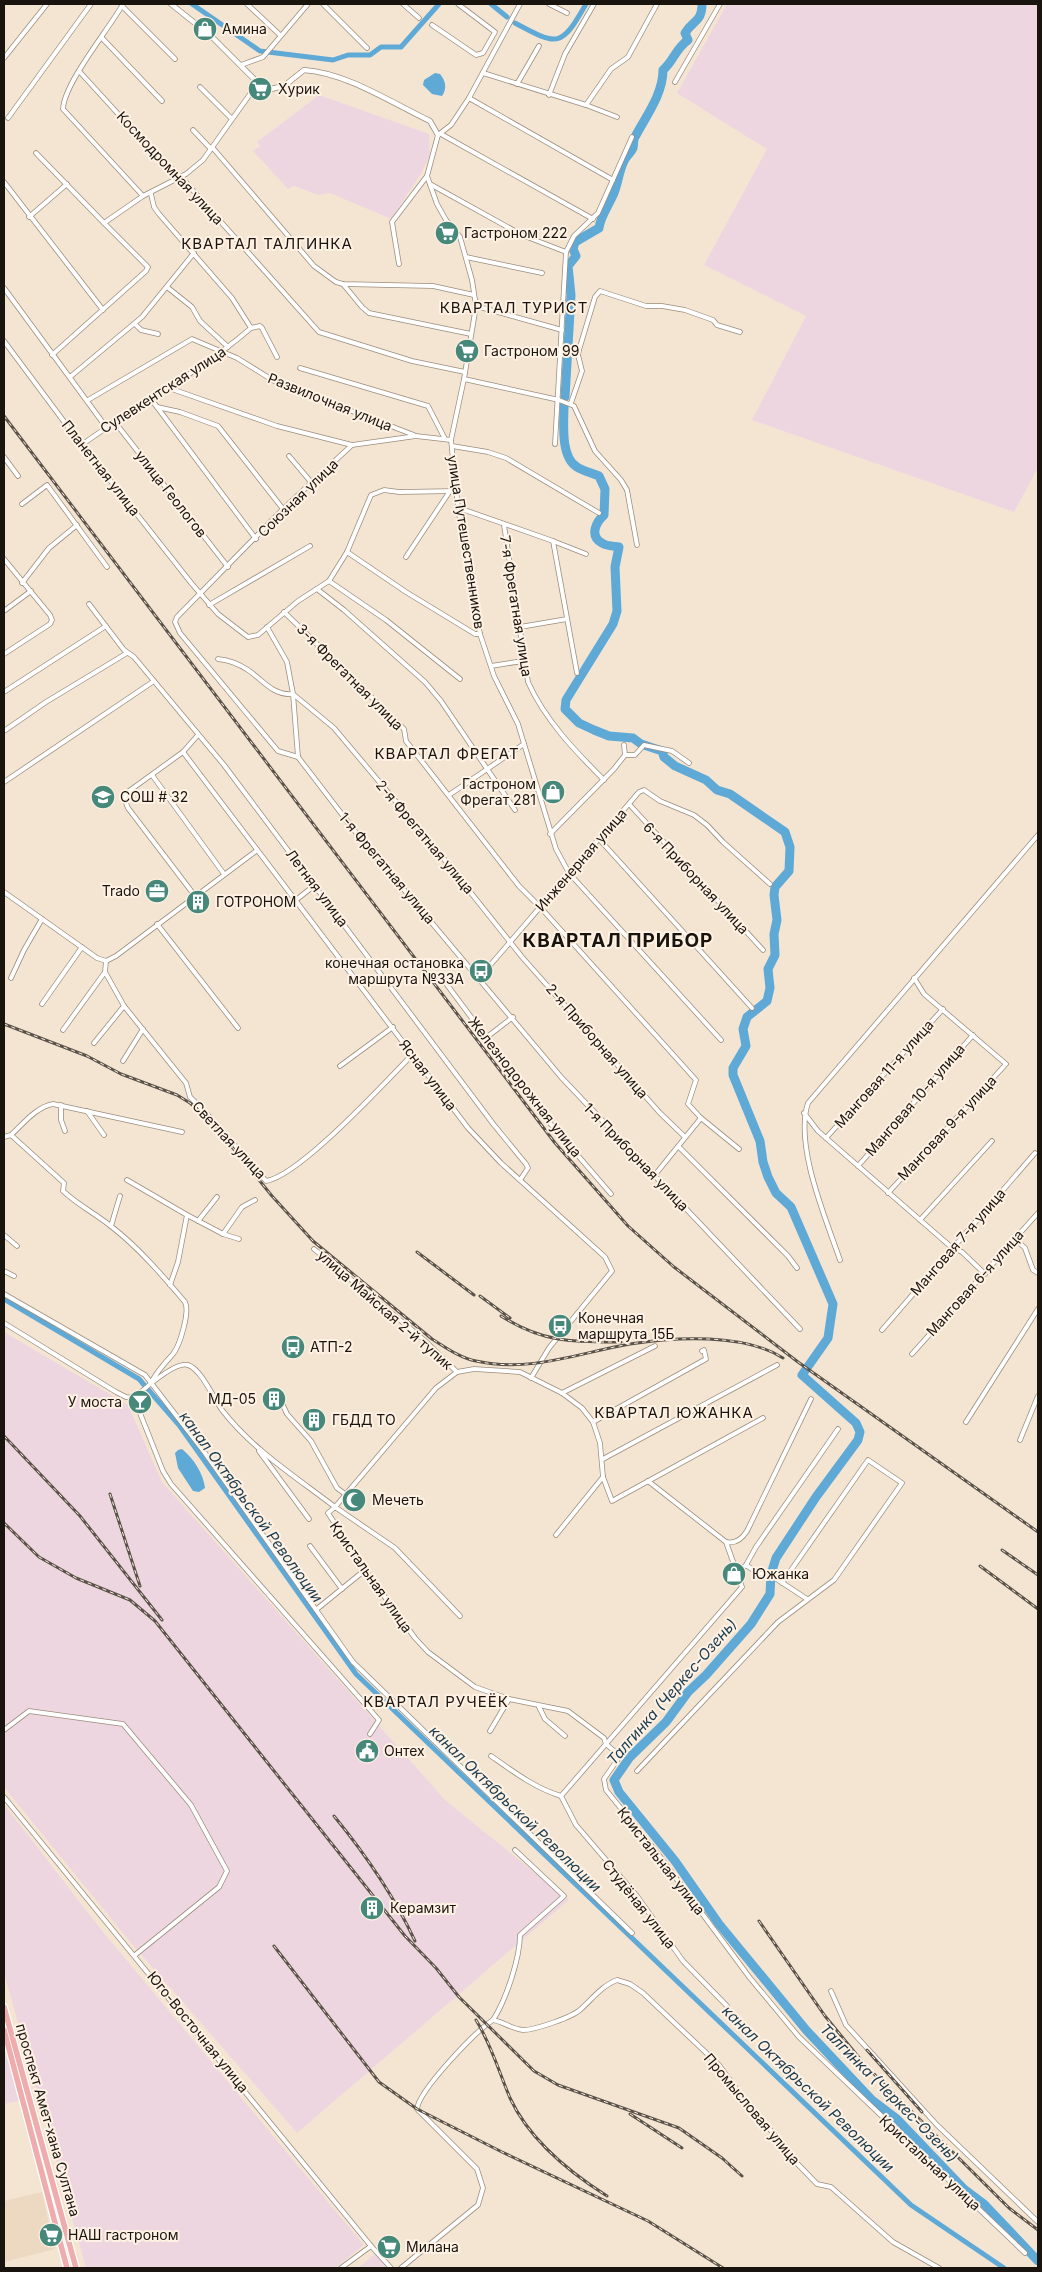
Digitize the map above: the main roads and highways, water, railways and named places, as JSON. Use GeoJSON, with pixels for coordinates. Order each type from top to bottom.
{"type":"FeatureCollection","features":[{"type":"Feature","properties":{"kind":"main road","name":"проспект Амет-хана Султана"},"geometry":{"type":"LineString","coordinates":[[4,2008],[76,2268]]}},
{"type":"Feature","properties":{"kind":"main road"},"geometry":{"type":"LineString","coordinates":[[4,2030],[67,2268]]}},
{"type":"Feature","properties":{"kind":"water"},"geometry":{"type":"Polygon","coordinates":[[[435,73],[440,74],[445,82],[445,91],[442,96],[432,94],[423,85],[424,80],[435,73]]]}},
{"type":"Feature","properties":{"kind":"water"},"geometry":{"type":"Polygon","coordinates":[[[182,1449],[194,1462],[202,1477],[205,1488],[199,1492],[193,1491],[178,1468],[175,1453],[182,1449]]]}},
{"type":"Feature","properties":{"kind":"waterway"},"geometry":{"type":"LineString","coordinates":[[192,4],[260,51],[333,60],[348,55],[370,55],[381,47],[401,47],[439,4]]}},
{"type":"Feature","properties":{"kind":"waterway"},"geometry":{"type":"LineString","coordinates":[[491,4],[507,17]]}},
{"type":"Feature","properties":{"kind":"waterway"},"geometry":{"type":"LineString","coordinates":[[515,23],[541,36],[557,39],[570,29],[586,4]]}},
{"type":"Feature","properties":{"kind":"waterway","name":"Талгинка (Черкес-Озень)"},"geometry":{"type":"LineString","coordinates":[[565,397],[571,295],[568,266],[576,256],[573,249],[575,242],[599,228],[614,193],[622,165],[632,150],[634,138],[657,96],[663,70],[680,47],[688,40],[685,33],[699,18],[702,4]]}},
{"type":"Feature","properties":{"kind":"waterway","name":"Талгинка (Черкес-Озень)"},"geometry":{"type":"LineString","coordinates":[[564,406],[564,439],[568,456],[577,467],[599,476],[605,489],[604,515],[596,525],[596,537],[604,544],[619,547],[615,567],[617,611],[613,624],[566,700],[565,709],[579,723],[594,730],[609,736],[633,738],[641,744],[662,751],[664,757],[675,766],[706,780],[717,790],[730,794],[785,832],[790,847],[789,871],[775,887],[777,920],[774,934],[775,955],[768,969],[770,988],[767,1001],[747,1017],[743,1029],[746,1046],[733,1068],[733,1075],[760,1141],[763,1162],[768,1177],[776,1193],[791,1207],[833,1304],[828,1338],[802,1375],[856,1423],[860,1432],[858,1440],[816,1497],[776,1558],[771,1574],[770,1594],[751,1624],[706,1675],[688,1692],[666,1722],[630,1757],[614,1780],[619,1792],[675,1861],[719,1924],[807,2031],[872,2100],[897,2119],[964,2189],[984,2204],[1038,2261]]}},
{"type":"Feature","properties":{"kind":"waterway","name":"канал Октябрьской Революции"},"geometry":{"type":"LineString","coordinates":[[4,1299],[139,1379],[179,1425],[356,1674],[911,2205],[1004,2268]]}},
{"type":"Feature","properties":{"kind":"railway"},"geometry":{"type":"LineString","coordinates":[[4,416],[555,1143],[628,1226],[674,1267],[798,1362],[1038,1532]]}},
{"type":"Feature","properties":{"kind":"railway"},"geometry":{"type":"LineString","coordinates":[[4,1024],[87,1056],[121,1074],[177,1095],[190,1103],[210,1120],[272,1196],[313,1241],[432,1339],[464,1357],[476,1361],[516,1365],[554,1360],[630,1344],[667,1340],[709,1339],[749,1344],[783,1358]]}},
{"type":"Feature","properties":{"kind":"railway"},"geometry":{"type":"LineString","coordinates":[[417,1252],[474,1295]]}},
{"type":"Feature","properties":{"kind":"railway"},"geometry":{"type":"LineString","coordinates":[[480,1296],[510,1318]]}},
{"type":"Feature","properties":{"kind":"railway"},"geometry":{"type":"LineString","coordinates":[[501,1316],[517,1325],[545,1336],[573,1341],[621,1342]]}},
{"type":"Feature","properties":{"kind":"railway"},"geometry":{"type":"LineString","coordinates":[[4,1436],[80,1516],[162,1620]]}},
{"type":"Feature","properties":{"kind":"railway"},"geometry":{"type":"LineString","coordinates":[[110,1494],[140,1586]]}},
{"type":"Feature","properties":{"kind":"railway"},"geometry":{"type":"LineString","coordinates":[[4,1523],[39,1557],[76,1578],[130,1600],[155,1621],[405,1936],[436,1968],[459,1997],[534,2071],[558,2085],[679,2128],[722,2158],[742,2176]]}},
{"type":"Feature","properties":{"kind":"railway"},"geometry":{"type":"LineString","coordinates":[[1002,1550],[1038,1575]]}},
{"type":"Feature","properties":{"kind":"railway"},"geometry":{"type":"LineString","coordinates":[[980,1566],[1038,1609]]}},
{"type":"Feature","properties":{"kind":"railway"},"geometry":{"type":"LineString","coordinates":[[334,1816],[379,1876],[415,1941]]}},
{"type":"Feature","properties":{"kind":"railway"},"geometry":{"type":"LineString","coordinates":[[759,1921],[825,2016],[865,2065],[1009,2208],[1038,2230]]}},
{"type":"Feature","properties":{"kind":"railway"},"geometry":{"type":"LineString","coordinates":[[274,1946],[379,2082],[417,2109],[502,2152],[648,2221],[723,2268]]}},
{"type":"Feature","properties":{"kind":"railway"},"geometry":{"type":"LineString","coordinates":[[476,2020],[490,2048],[510,2098],[528,2127],[551,2153],[578,2176],[607,2196]]}},
{"type":"Feature","properties":{"kind":"railway"},"geometry":{"type":"LineString","coordinates":[[867,2050],[922,2112]]}},
{"type":"Feature","properties":{"kind":"railway"},"geometry":{"type":"LineString","coordinates":[[630,2114],[682,2148]]}},
{"type":"Feature","properties":{"kind":"place","name":"Амина"},"geometry":{"type":"Point","coordinates":[205,29]}},
{"type":"Feature","properties":{"kind":"place","name":"Хурик"},"geometry":{"type":"Point","coordinates":[260,89]}},
{"type":"Feature","properties":{"kind":"place","name":"Гастроном 222"},"geometry":{"type":"Point","coordinates":[447,233]}},
{"type":"Feature","properties":{"kind":"place","name":"Гастроном 99"},"geometry":{"type":"Point","coordinates":[467,351]}},
{"type":"Feature","properties":{"kind":"place","name":"Гастроном Фрегат 281"},"geometry":{"type":"Point","coordinates":[553,792]}},
{"type":"Feature","properties":{"kind":"place","name":"СОШ # 32"},"geometry":{"type":"Point","coordinates":[103,797]}},
{"type":"Feature","properties":{"kind":"place","name":"Trado"},"geometry":{"type":"Point","coordinates":[157,891]}},
{"type":"Feature","properties":{"kind":"place","name":"ГОТРОНОМ"},"geometry":{"type":"Point","coordinates":[198,902]}},
{"type":"Feature","properties":{"kind":"place","name":"конечная остановка маршрута №33А"},"geometry":{"type":"Point","coordinates":[481,971]}},
{"type":"Feature","properties":{"kind":"place","name":"Конечная маршрута 15Б"},"geometry":{"type":"Point","coordinates":[560,1326]}},
{"type":"Feature","properties":{"kind":"place","name":"АТП-2"},"geometry":{"type":"Point","coordinates":[293,1347]}},
{"type":"Feature","properties":{"kind":"place","name":"МД-05"},"geometry":{"type":"Point","coordinates":[274,1399]}},
{"type":"Feature","properties":{"kind":"place","name":"У моста"},"geometry":{"type":"Point","coordinates":[140,1402]}},
{"type":"Feature","properties":{"kind":"place","name":"ГБДД ТО"},"geometry":{"type":"Point","coordinates":[314,1420]}},
{"type":"Feature","properties":{"kind":"place","name":"Мечеть"},"geometry":{"type":"Point","coordinates":[354,1500]}},
{"type":"Feature","properties":{"kind":"place","name":"Южанка"},"geometry":{"type":"Point","coordinates":[734,1574]}},
{"type":"Feature","properties":{"kind":"place","name":"Онтех"},"geometry":{"type":"Point","coordinates":[367,1751]}},
{"type":"Feature","properties":{"kind":"place","name":"Керамзит"},"geometry":{"type":"Point","coordinates":[372,1908]}},
{"type":"Feature","properties":{"kind":"place","name":"НАШ гастроном"},"geometry":{"type":"Point","coordinates":[51,2235]}},
{"type":"Feature","properties":{"kind":"place","name":"Милана"},"geometry":{"type":"Point","coordinates":[389,2247]}},
{"type":"Feature","properties":{"kind":"district","name":"КВАРТАЛ ТАЛГИНКА"},"geometry":{"type":"Point","coordinates":[267,244]}},
{"type":"Feature","properties":{"kind":"district","name":"КВАРТАЛ ТУРИСТ"},"geometry":{"type":"Point","coordinates":[514,308]}},
{"type":"Feature","properties":{"kind":"district","name":"КВАРТАЛ ФРЕГАТ"},"geometry":{"type":"Point","coordinates":[447,754]}},
{"type":"Feature","properties":{"kind":"district","name":"КВАРТАЛ ПРИБОР"},"geometry":{"type":"Point","coordinates":[618,940]}},
{"type":"Feature","properties":{"kind":"district","name":"КВАРТАЛ ЮЖАНКА"},"geometry":{"type":"Point","coordinates":[674,1413]}},
{"type":"Feature","properties":{"kind":"district","name":"КВАРТАЛ РУЧЕЁК"},"geometry":{"type":"Point","coordinates":[436,1702]}}]}
